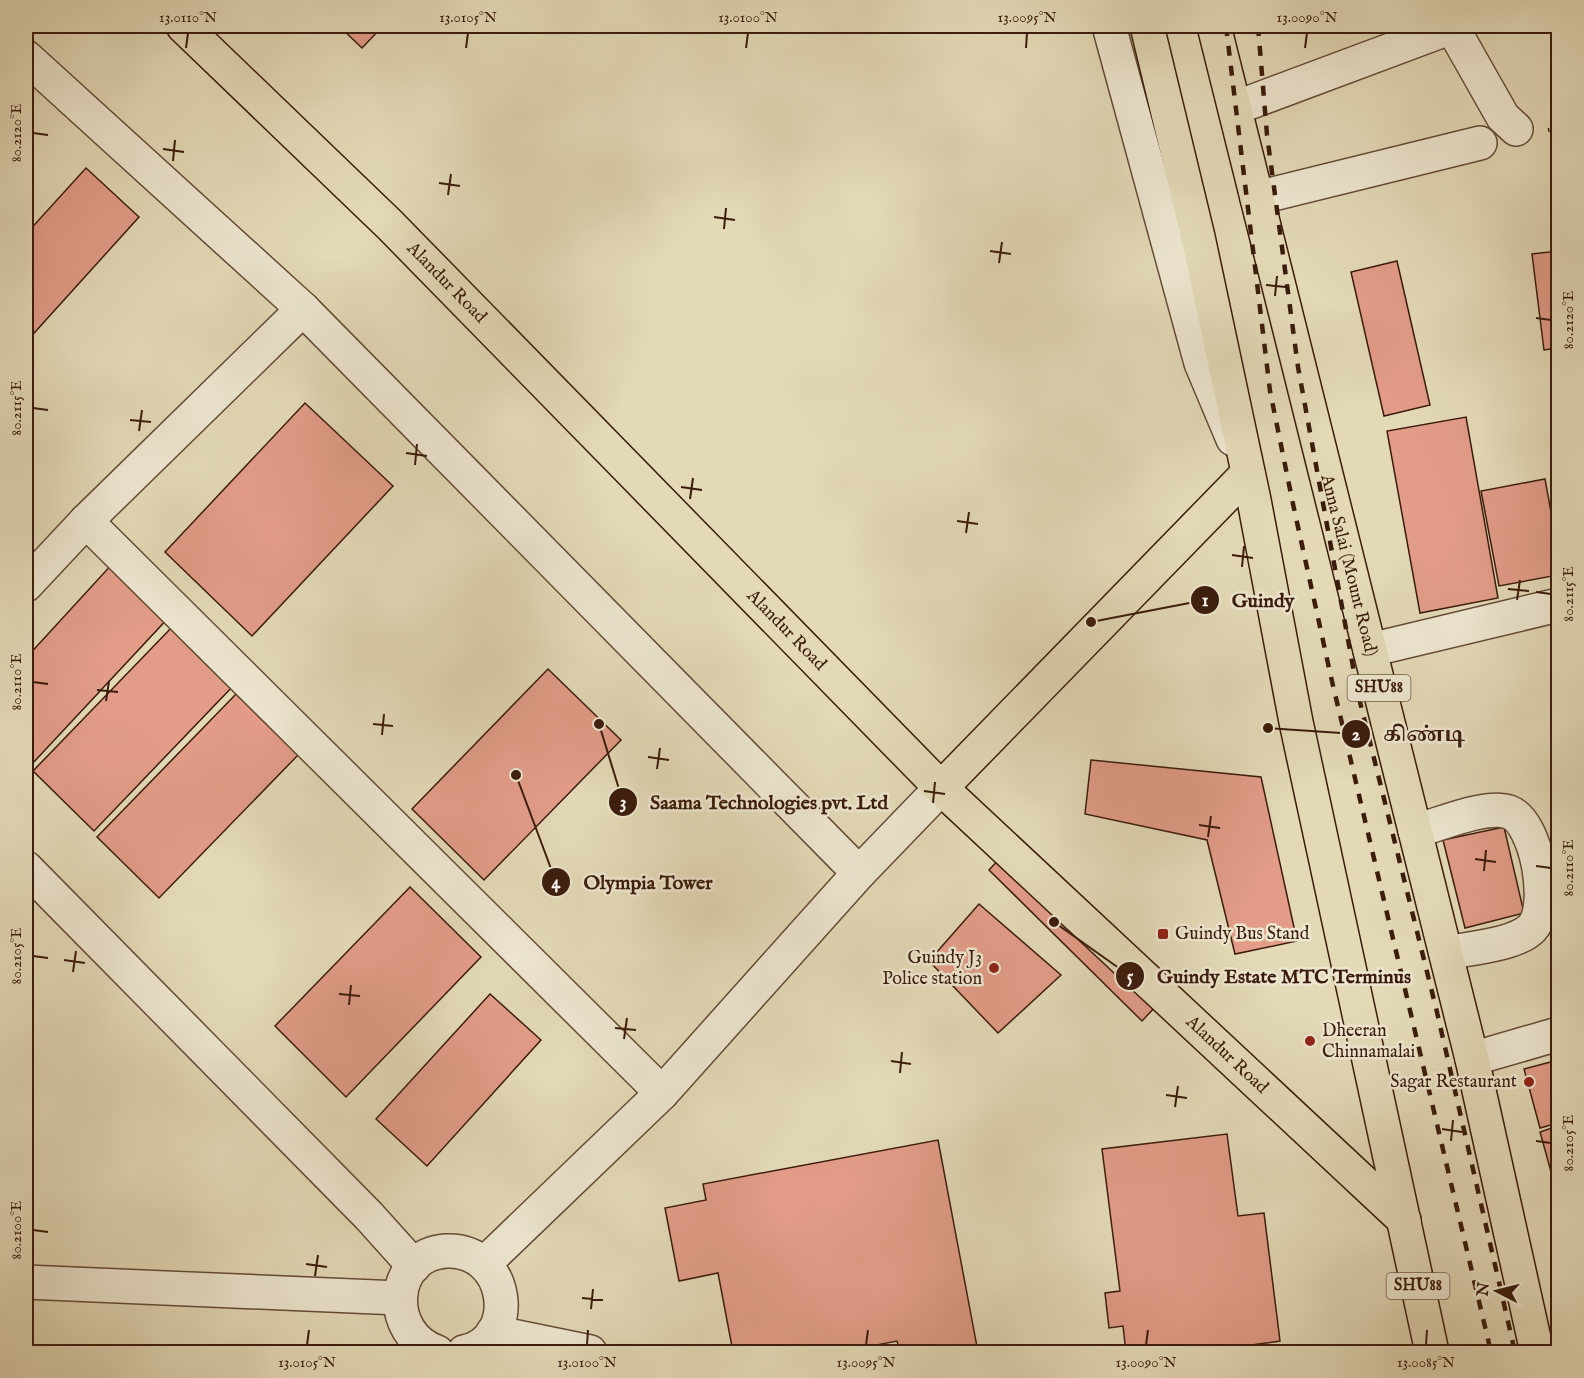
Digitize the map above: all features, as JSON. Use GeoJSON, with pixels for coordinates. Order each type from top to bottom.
{"type":"FeatureCollection","features":[{"type":"Feature","properties":{"kind":"main road","name":"Alandur Road"},"geometry":{"type":"LineString","coordinates":[[183,26],[390,225],[941,788],[1404,1220]]}},
{"type":"Feature","properties":{"kind":"main road","name":"SHU88"},"geometry":{"type":"LineString","coordinates":[[1147,26],[1197,237],[1248,474],[1296,722],[1432,1353]]}},
{"type":"Feature","properties":{"kind":"main road","name":"Anna Salai (Mount Road)"},"geometry":{"type":"LineString","coordinates":[[1214,26],[1473,1059],[1537,1353]]}},
{"type":"Feature","properties":{"kind":"main road"},"geometry":{"type":"LineString","coordinates":[[941,788],[1248,474]]}},
{"type":"Feature","properties":{"kind":"street"},"geometry":{"type":"LineString","coordinates":[[1109,26],[1200,363],[1248,474]]}},
{"type":"Feature","properties":{"kind":"street"},"geometry":{"type":"LineString","coordinates":[[1235,108],[1452,27],[1503,117],[1516,129]]}},
{"type":"Feature","properties":{"kind":"street"},"geometry":{"type":"LineString","coordinates":[[26,57],[303,309],[859,873]]}},
{"type":"Feature","properties":{"kind":"street"},"geometry":{"type":"LineString","coordinates":[[1257,198],[1480,143]]}},
{"type":"Feature","properties":{"kind":"street"},"geometry":{"type":"LineString","coordinates":[[26,585],[86,521],[303,309]]}},
{"type":"Feature","properties":{"kind":"street"},"geometry":{"type":"LineString","coordinates":[[86,521],[662,1093]]}},
{"type":"Feature","properties":{"kind":"street"},"geometry":{"type":"LineString","coordinates":[[1370,650],[1558,605]]}},
{"type":"Feature","properties":{"kind":"street"},"geometry":{"type":"LineString","coordinates":[[484,1264],[662,1093],[859,873],[941,788]]}},
{"type":"Feature","properties":{"kind":"street"},"geometry":{"type":"LineString","coordinates":[[1415,831],[1486,811],[1509,812],[1524,825],[1539,865],[1542,908],[1534,927],[1519,938],[1446,953]]}},
{"type":"Feature","properties":{"kind":"street"},"geometry":{"type":"LineString","coordinates":[[26,868],[369,1216],[414,1266]]}},
{"type":"Feature","properties":{"kind":"street"},"geometry":{"type":"LineString","coordinates":[[1473,1059],[1558,1034]]}},
{"type":"Feature","properties":{"kind":"street"},"geometry":{"type":"LineString","coordinates":[[437,1353],[421,1344],[408,1332],[401,1316],[399,1298],[404,1281],[414,1266],[429,1256],[445,1251],[463,1252],[491,1270],[499,1284],[502,1300],[500,1317],[493,1332],[482,1344],[464,1353]]}},
{"type":"Feature","properties":{"kind":"street"},"geometry":{"type":"LineString","coordinates":[[26,1282],[399,1298]]}},
{"type":"Feature","properties":{"kind":"street"},"geometry":{"type":"LineString","coordinates":[[493,1332],[590,1353]]}},
{"type":"Feature","properties":{"kind":"building"},"geometry":{"type":"Polygon","coordinates":[[[339,26],[383,26],[362,48],[339,26]]]}},
{"type":"Feature","properties":{"kind":"building"},"geometry":{"type":"Polygon","coordinates":[[[1502,26],[1515,26],[1505,31],[1502,26]]]}},
{"type":"Feature","properties":{"kind":"building"},"geometry":{"type":"Polygon","coordinates":[[[86,168],[139,217],[26,342],[26,234],[86,168]]]}},
{"type":"Feature","properties":{"kind":"building"},"geometry":{"type":"Polygon","coordinates":[[[1558,251],[1558,348],[1544,350],[1532,254],[1558,251]]]}},
{"type":"Feature","properties":{"kind":"building"},"geometry":{"type":"Polygon","coordinates":[[[1397,261],[1430,405],[1384,416],[1351,272],[1397,261]]]}},
{"type":"Feature","properties":{"kind":"building"},"geometry":{"type":"Polygon","coordinates":[[[305,403],[393,486],[252,636],[165,552],[305,403]]]}},
{"type":"Feature","properties":{"kind":"building"},"geometry":{"type":"Polygon","coordinates":[[[1466,417],[1498,598],[1420,613],[1387,431],[1466,417]]]}},
{"type":"Feature","properties":{"kind":"building"},"geometry":{"type":"Polygon","coordinates":[[[1545,479],[1558,551],[1558,575],[1499,586],[1481,491],[1545,479]]]}},
{"type":"Feature","properties":{"kind":"building"},"geometry":{"type":"Polygon","coordinates":[[[114,562],[171,615],[32,764],[26,758],[26,658],[114,562]]]}},
{"type":"Feature","properties":{"kind":"building"},"geometry":{"type":"Polygon","coordinates":[[[174,625],[235,684],[94,831],[33,771],[174,625]]]}},
{"type":"Feature","properties":{"kind":"building"},"geometry":{"type":"Polygon","coordinates":[[[548,669],[621,740],[484,880],[412,809],[548,669]]]}},
{"type":"Feature","properties":{"kind":"building"},"geometry":{"type":"Polygon","coordinates":[[[238,692],[300,753],[159,898],[97,837],[238,692]]]}},
{"type":"Feature","properties":{"kind":"building"},"geometry":{"type":"Polygon","coordinates":[[[1091,760],[1261,777],[1297,941],[1235,954],[1207,840],[1085,814],[1091,760]]]}},
{"type":"Feature","properties":{"kind":"building"},"geometry":{"type":"Polygon","coordinates":[[[1504,827],[1524,913],[1465,928],[1443,840],[1504,827]]]}},
{"type":"Feature","properties":{"kind":"building"},"geometry":{"type":"Polygon","coordinates":[[[1005,853],[1158,1004],[1142,1021],[989,870],[1005,853]]]}},
{"type":"Feature","properties":{"kind":"building"},"geometry":{"type":"Polygon","coordinates":[[[410,887],[481,957],[346,1097],[275,1026],[410,887]]]}},
{"type":"Feature","properties":{"kind":"building","name":"Guindy J3 Police station"},"geometry":{"type":"Polygon","coordinates":[[[979,904],[1061,975],[998,1033],[929,961],[979,904]]]}},
{"type":"Feature","properties":{"kind":"building"},"geometry":{"type":"Polygon","coordinates":[[[490,994],[541,1040],[427,1166],[376,1119],[490,994]]]}},
{"type":"Feature","properties":{"kind":"building"},"geometry":{"type":"Polygon","coordinates":[[[1558,1060],[1558,1123],[1540,1128],[1524,1069],[1558,1060]]]}},
{"type":"Feature","properties":{"kind":"building"},"geometry":{"type":"Polygon","coordinates":[[[1558,1126],[1558,1185],[1555,1186],[1540,1132],[1558,1126]]]}},
{"type":"Feature","properties":{"kind":"building"},"geometry":{"type":"Polygon","coordinates":[[[1227,1134],[1238,1216],[1264,1213],[1280,1341],[1252,1345],[1253,1352],[1126,1352],[1123,1326],[1109,1328],[1105,1293],[1120,1291],[1102,1149],[1227,1134]]]}},
{"type":"Feature","properties":{"kind":"building"},"geometry":{"type":"Polygon","coordinates":[[[938,1140],[978,1352],[900,1352],[897,1341],[840,1352],[733,1352],[718,1273],[679,1281],[665,1208],[706,1200],[703,1184],[938,1140]]]}},
{"type":"Feature","properties":{"kind":"railway"},"geometry":{"type":"LineString","coordinates":[[1226,26],[1270,391],[1331,677],[1491,1352]]}},
{"type":"Feature","properties":{"kind":"railway"},"geometry":{"type":"LineString","coordinates":[[1258,26],[1267,135],[1298,367],[1358,694],[1436,1008],[1515,1352]]}},
{"type":"Feature","properties":{"kind":"place","name":"Guindy"},"geometry":{"type":"Point","coordinates":[1091,622]}},
{"type":"Feature","properties":{"kind":"place","name":"Saama Technologies pvt. Ltd"},"geometry":{"type":"Point","coordinates":[599,724]}},
{"type":"Feature","properties":{"kind":"place","name":"கிண்டி"},"geometry":{"type":"Point","coordinates":[1268,728]}},
{"type":"Feature","properties":{"kind":"place","name":"Olympia Tower"},"geometry":{"type":"Point","coordinates":[516,775]}},
{"type":"Feature","properties":{"kind":"place","name":"Guindy Estate MTC Terminus"},"geometry":{"type":"Point","coordinates":[1054,922]}},
{"type":"Feature","properties":{"kind":"place","name":"Guindy Bus Stand"},"geometry":{"type":"Point","coordinates":[1163,934]}},
{"type":"Feature","properties":{"kind":"place","name":"Guindy J3 Police station"},"geometry":{"type":"Point","coordinates":[994,968]}},
{"type":"Feature","properties":{"kind":"place","name":"Dheeran Chinnamalai"},"geometry":{"type":"Point","coordinates":[1310,1041]}},
{"type":"Feature","properties":{"kind":"place","name":"Sagar Restaurant"},"geometry":{"type":"Point","coordinates":[1529,1082]}}]}
